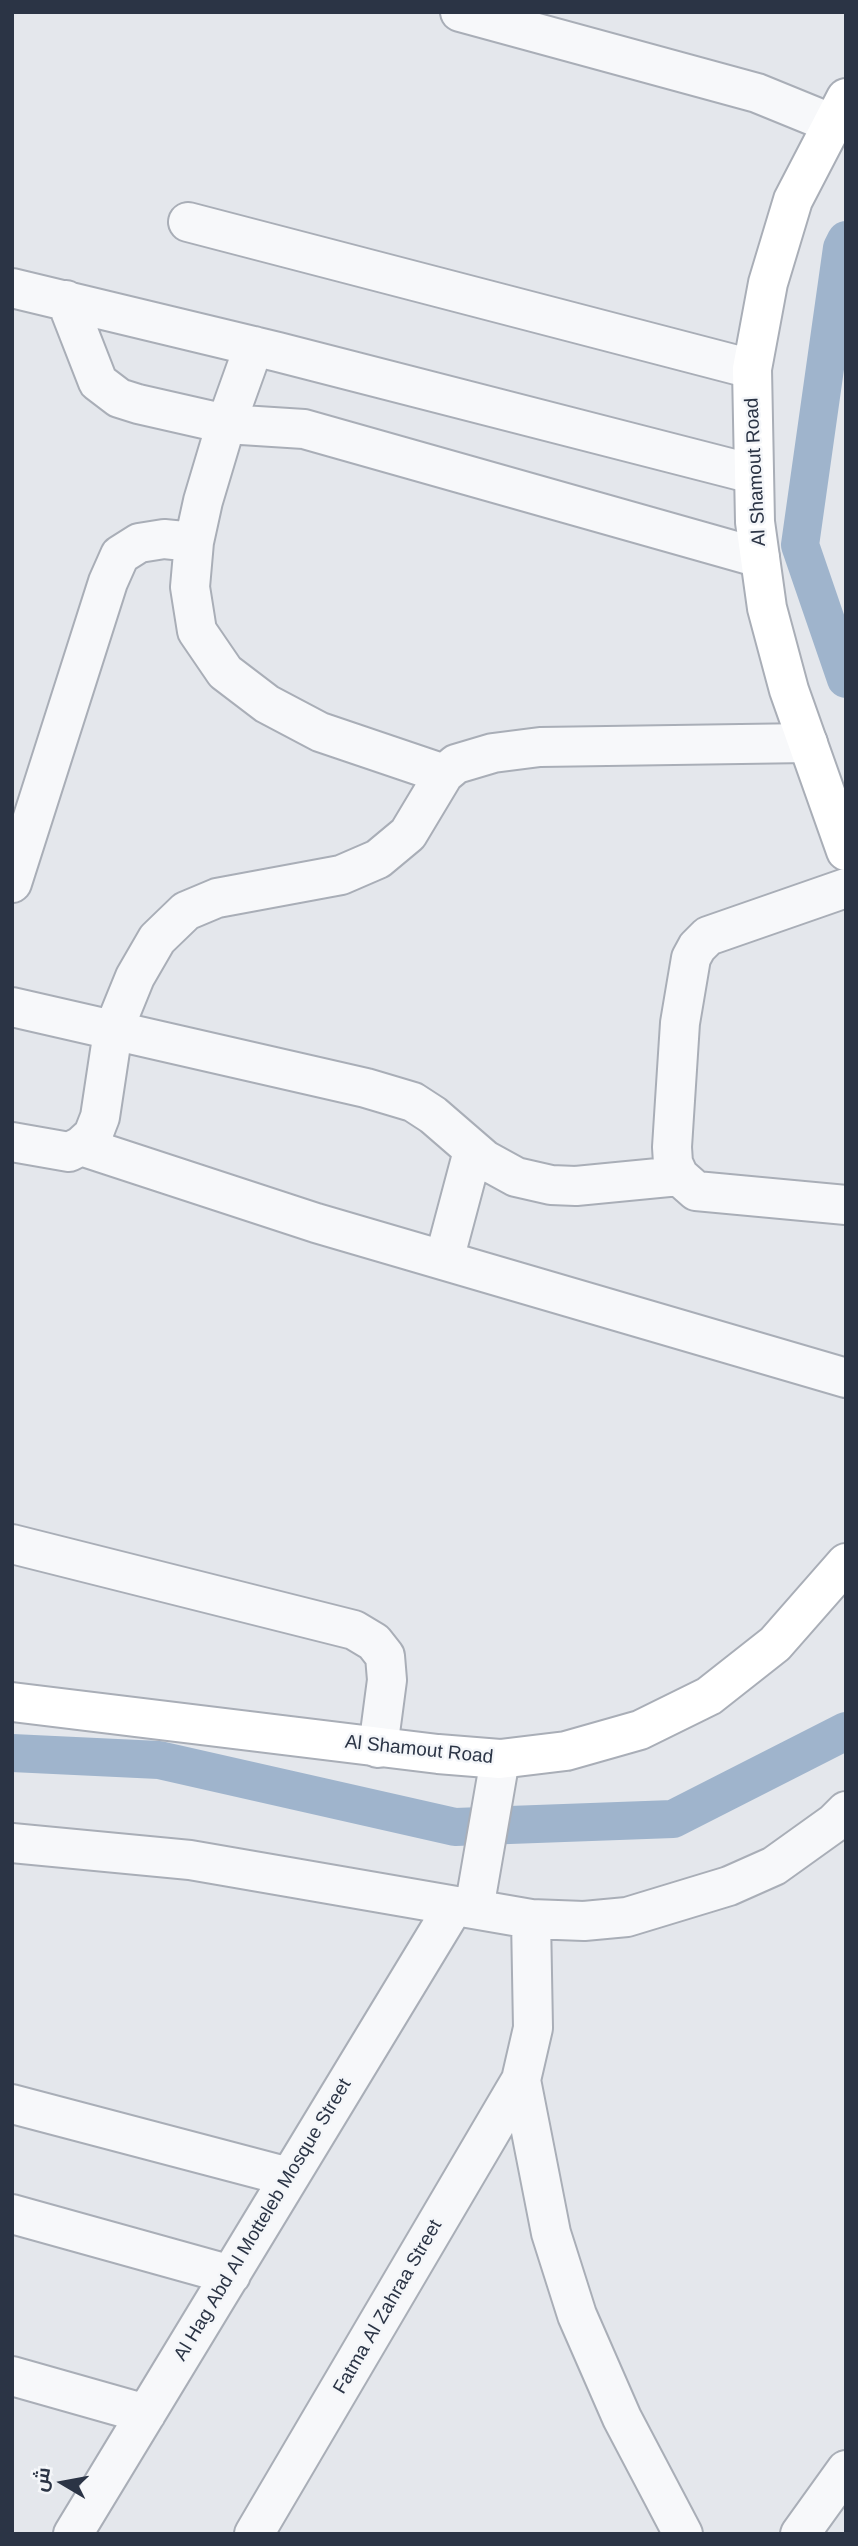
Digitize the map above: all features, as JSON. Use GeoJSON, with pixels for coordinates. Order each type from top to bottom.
{"type":"FeatureCollection","features":[{"type":"Feature","properties":{"kind":"street"},"geometry":{"type":"LineString","coordinates":[[460,12],[757,93],[839,111]]}},
{"type":"Feature","properties":{"kind":"street","name":"Al Shamout Road"},"geometry":{"type":"LineString","coordinates":[[839,111],[793,200],[768,284],[752,369],[753,474],[767,608],[789,690],[846,851]]}},
{"type":"Feature","properties":{"kind":"street"},"geometry":{"type":"LineString","coordinates":[[188,222],[752,369]]}},
{"type":"Feature","properties":{"kind":"street"},"geometry":{"type":"LineString","coordinates":[[12,288],[254,346],[753,474]]}},
{"type":"Feature","properties":{"kind":"street"},"geometry":{"type":"LineString","coordinates":[[66,300],[88,363],[98,382],[106,390],[138,404],[226,424],[304,429],[760,558]]}},
{"type":"Feature","properties":{"kind":"street"},"geometry":{"type":"LineString","coordinates":[[254,346],[226,424],[194,542],[190,587],[197,631],[225,672],[267,704],[320,732],[444,774]]}},
{"type":"Feature","properties":{"kind":"street"},"geometry":{"type":"LineString","coordinates":[[12,883],[108,582],[120,555],[139,543],[164,539],[194,542]]}},
{"type":"Feature","properties":{"kind":"street"},"geometry":{"type":"LineString","coordinates":[[12,1142],[69,1152],[82,1146],[97,1126],[113,1031],[135,977],[157,939],[186,911],[217,898],[341,875],[378,859],[408,835],[444,774],[456,764],[494,753],[540,747],[808,744]]}},
{"type":"Feature","properties":{"kind":"street"},"geometry":{"type":"LineString","coordinates":[[846,888],[708,936],[697,947],[689,968],[680,1023],[672,1147],[673,1163],[679,1177],[696,1191],[846,1205]]}},
{"type":"Feature","properties":{"kind":"street"},"geometry":{"type":"LineString","coordinates":[[12,1007],[366,1087],[413,1102],[433,1115],[473,1151],[516,1177],[551,1185],[679,1177]]}},
{"type":"Feature","properties":{"kind":"street"},"geometry":{"type":"LineString","coordinates":[[82,1146],[316,1223],[846,1378]]}},
{"type":"Feature","properties":{"kind":"street"},"geometry":{"type":"LineString","coordinates":[[443,1260],[473,1151]]}},
{"type":"Feature","properties":{"kind":"street"},"geometry":{"type":"LineString","coordinates":[[12,1544],[354,1630],[374,1642],[385,1656],[387,1680],[378,1748]]}},
{"type":"Feature","properties":{"kind":"street","name":"Al Shamout Road"},"geometry":{"type":"LineString","coordinates":[[12,1702],[378,1748],[500,1759],[566,1751],[640,1730],[709,1696],[775,1644],[846,1563]]}},
{"type":"Feature","properties":{"kind":"street"},"geometry":{"type":"LineString","coordinates":[[469,1896],[492,1806],[500,1759]]}},
{"type":"Feature","properties":{"kind":"street"},"geometry":{"type":"LineString","coordinates":[[12,1843],[190,1860],[469,1896],[531,1919],[584,1921],[626,1916],[729,1886],[774,1867],[834,1823],[846,1811]]}},
{"type":"Feature","properties":{"kind":"street","name":"Al Hag Abd Al Motteleb Mosque Street"},"geometry":{"type":"LineString","coordinates":[[74,2534],[289,2177],[469,1896]]}},
{"type":"Feature","properties":{"kind":"street"},"geometry":{"type":"LineString","coordinates":[[531,1919],[533,2028],[521,2080],[551,2233],[577,2315],[622,2418],[683,2534]]}},
{"type":"Feature","properties":{"kind":"street","name":"Fatma Al Zahraa Street"},"geometry":{"type":"LineString","coordinates":[[254,2534],[521,2080]]}},
{"type":"Feature","properties":{"kind":"street"},"geometry":{"type":"LineString","coordinates":[[12,2104],[289,2177]]}},
{"type":"Feature","properties":{"kind":"street"},"geometry":{"type":"LineString","coordinates":[[12,2214],[231,2275]]}},
{"type":"Feature","properties":{"kind":"street"},"geometry":{"type":"LineString","coordinates":[[12,2376],[146,2414]]}},
{"type":"Feature","properties":{"kind":"street"},"geometry":{"type":"LineString","coordinates":[[800,2534],[846,2470]]}},
{"type":"Feature","properties":{"kind":"waterway"},"geometry":{"type":"LineString","coordinates":[[846,240],[842,248],[800,545],[846,679]]}},
{"type":"Feature","properties":{"kind":"waterway"},"geometry":{"type":"LineString","coordinates":[[12,1753],[159,1760],[455,1827],[673,1819],[846,1731]]}}]}
